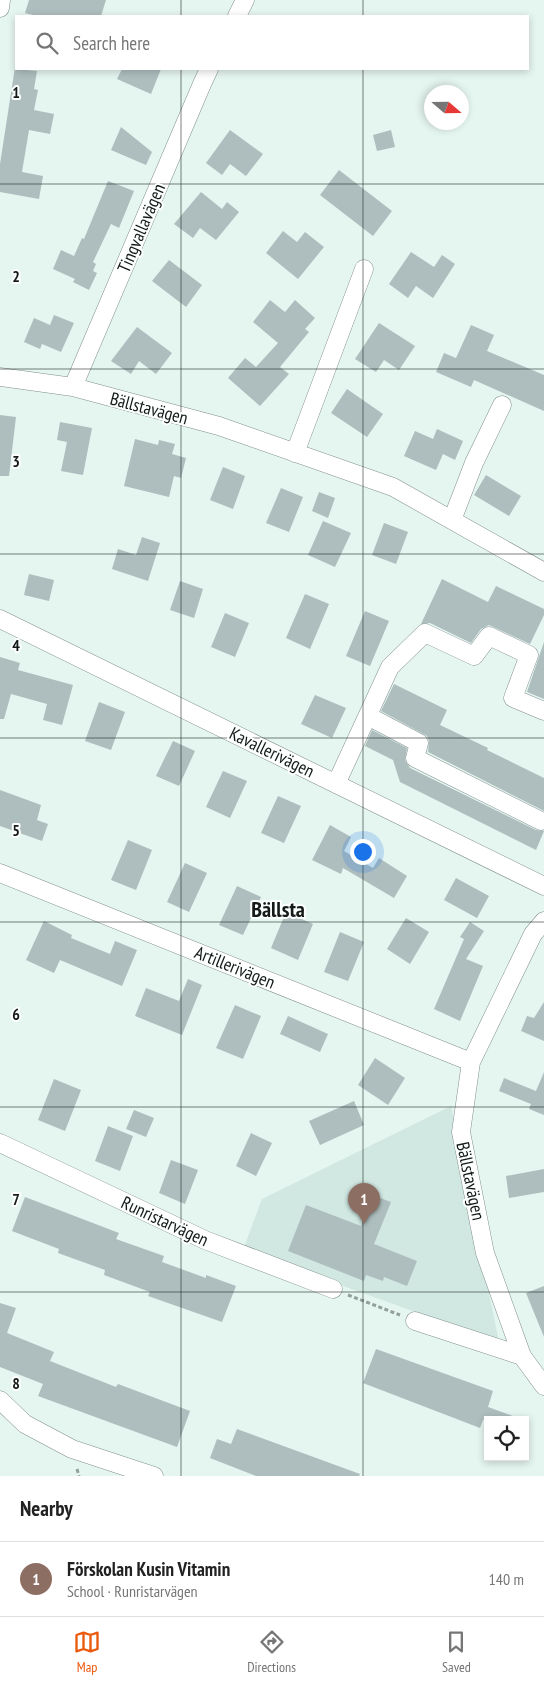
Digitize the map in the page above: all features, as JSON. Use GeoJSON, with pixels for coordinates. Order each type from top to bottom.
{"type":"FeatureCollection","features":[{"type":"Feature","properties":{"kind":"street"},"geometry":{"type":"LineString","coordinates":[[0,8],[1,0]]}},
{"type":"Feature","properties":{"kind":"street"},"geometry":{"type":"LineString","coordinates":[[238,15],[245,0]]}},
{"type":"Feature","properties":{"kind":"street","name":"Tingvallavägen"},"geometry":{"type":"LineString","coordinates":[[73,388],[209,70]]}},
{"type":"Feature","properties":{"kind":"street"},"geometry":{"type":"LineString","coordinates":[[296,453],[364,269]]}},
{"type":"Feature","properties":{"kind":"street","name":"Bällstavägen"},"geometry":{"type":"LineString","coordinates":[[0,377],[73,388],[218,426],[393,487],[544,572]]}},
{"type":"Feature","properties":{"kind":"street"},"geometry":{"type":"LineString","coordinates":[[452,520],[474,462],[502,405]]}},
{"type":"Feature","properties":{"kind":"street","name":"Kavallerivägen"},"geometry":{"type":"LineString","coordinates":[[0,619],[544,886]]}},
{"type":"Feature","properties":{"kind":"street"},"geometry":{"type":"LineString","coordinates":[[336,784],[390,667],[425,633],[474,656],[489,636],[528,655],[513,698],[544,712]]}},
{"type":"Feature","properties":{"kind":"street"},"geometry":{"type":"LineString","coordinates":[[368,716],[419,743],[415,758],[541,821]]}},
{"type":"Feature","properties":{"kind":"street","name":"Artillerivägen"},"geometry":{"type":"LineString","coordinates":[[0,873],[471,1062]]}},
{"type":"Feature","properties":{"kind":"street","name":"Bällstavägen"},"geometry":{"type":"LineString","coordinates":[[540,931],[471,1062],[461,1132],[485,1253],[522,1356],[544,1386]]}},
{"type":"Feature","properties":{"kind":"street","name":"Runristarvägen"},"geometry":{"type":"LineString","coordinates":[[0,1143],[205,1240],[333,1289]]}},
{"type":"Feature","properties":{"kind":"street"},"geometry":{"type":"LineString","coordinates":[[415,1321],[522,1356]]}},
{"type":"Feature","properties":{"kind":"street"},"geometry":{"type":"LineString","coordinates":[[0,1400],[25,1424],[72,1449],[154,1476]]}},
{"type":"Feature","properties":{"kind":"path"},"geometry":{"type":"LineString","coordinates":[[333,1289],[415,1321]]}},
{"type":"Feature","properties":{"kind":"shaded area"},"geometry":{"type":"Polygon","coordinates":[[[451,1106],[499,1342],[243,1250],[262,1199],[451,1106]]]}},
{"type":"Feature","properties":{"kind":"building"},"geometry":{"type":"Polygon","coordinates":[[[29,0],[106,0],[101,15],[33,15],[25,13],[29,0]]]}},
{"type":"Feature","properties":{"kind":"building"},"geometry":{"type":"Polygon","coordinates":[[[15,67],[15,70],[37,71],[34,89],[38,90],[34,110],[54,114],[50,134],[29,130],[22,172],[43,176],[39,199],[0,192],[0,164],[15,67]]]}},
{"type":"Feature","properties":{"kind":"building"},"geometry":{"type":"Polygon","coordinates":[[[122,70],[161,70],[151,94],[117,79],[122,70]]]}},
{"type":"Feature","properties":{"kind":"building"},"geometry":{"type":"Polygon","coordinates":[[[121,127],[152,152],[146,165],[111,150],[121,127]]]}},
{"type":"Feature","properties":{"kind":"building"},"geometry":{"type":"Polygon","coordinates":[[[230,130],[263,154],[246,176],[230,164],[222,175],[206,163],[230,130]]]}},
{"type":"Feature","properties":{"kind":"building"},"geometry":{"type":"Polygon","coordinates":[[[391,130],[395,147],[377,151],[373,135],[391,130]]]}},
{"type":"Feature","properties":{"kind":"building"},"geometry":{"type":"Polygon","coordinates":[[[339,170],[392,211],[373,236],[320,195],[339,170]]]}},
{"type":"Feature","properties":{"kind":"building"},"geometry":{"type":"Polygon","coordinates":[[[108,181],[134,191],[119,228],[111,224],[93,262],[96,264],[93,271],[97,273],[89,290],[73,282],[75,279],[53,269],[61,250],[74,256],[82,238],[84,239],[108,181]]]}},
{"type":"Feature","properties":{"kind":"building"},"geometry":{"type":"Polygon","coordinates":[[[201,192],[222,209],[227,202],[239,212],[216,240],[200,228],[193,238],[174,224],[201,192]]]}},
{"type":"Feature","properties":{"kind":"building"},"geometry":{"type":"Polygon","coordinates":[[[283,231],[297,242],[305,232],[324,247],[298,279],[266,253],[283,231]]]}},
{"type":"Feature","properties":{"kind":"building"},"geometry":{"type":"Polygon","coordinates":[[[411,252],[434,267],[442,255],[455,264],[433,298],[416,286],[408,298],[389,284],[411,252]]]}},
{"type":"Feature","properties":{"kind":"building"},"geometry":{"type":"Polygon","coordinates":[[[169,260],[202,285],[186,307],[152,281],[169,260]]]}},
{"type":"Feature","properties":{"kind":"building"},"geometry":{"type":"Polygon","coordinates":[[[270,300],[285,312],[295,300],[315,318],[305,329],[309,332],[280,367],[289,374],[260,406],[228,378],[245,358],[256,367],[278,343],[253,322],[270,300]]]}},
{"type":"Feature","properties":{"kind":"building"},"geometry":{"type":"Polygon","coordinates":[[[54,315],[74,323],[61,352],[42,344],[40,349],[24,342],[34,318],[50,325],[54,315]]]}},
{"type":"Feature","properties":{"kind":"building"},"geometry":{"type":"Polygon","coordinates":[[[379,323],[415,346],[399,370],[384,360],[376,372],[355,359],[379,323]]]}},
{"type":"Feature","properties":{"kind":"building"},"geometry":{"type":"Polygon","coordinates":[[[471,325],[494,335],[487,351],[544,375],[544,411],[474,380],[471,387],[436,372],[444,353],[456,358],[471,325]]]}},
{"type":"Feature","properties":{"kind":"building"},"geometry":{"type":"Polygon","coordinates":[[[137,327],[172,353],[156,374],[139,361],[131,374],[111,361],[137,327]]]}},
{"type":"Feature","properties":{"kind":"building"},"geometry":{"type":"Polygon","coordinates":[[[347,389],[383,414],[367,437],[331,413],[347,389]]]}},
{"type":"Feature","properties":{"kind":"building"},"geometry":{"type":"Polygon","coordinates":[[[0,415],[16,417],[9,476],[0,476],[0,415]]]}},
{"type":"Feature","properties":{"kind":"building"},"geometry":{"type":"Polygon","coordinates":[[[60,422],[92,428],[83,475],[61,471],[67,442],[57,440],[60,422]]]}},
{"type":"Feature","properties":{"kind":"building"},"geometry":{"type":"Polygon","coordinates":[[[437,429],[463,441],[455,460],[443,454],[436,470],[404,456],[415,431],[433,439],[437,429]]]}},
{"type":"Feature","properties":{"kind":"building"},"geometry":{"type":"Polygon","coordinates":[[[135,439],[158,445],[159,440],[175,444],[172,454],[186,458],[181,478],[174,476],[169,497],[124,486],[135,439]]]}},
{"type":"Feature","properties":{"kind":"building"},"geometry":{"type":"Polygon","coordinates":[[[223,467],[245,476],[233,509],[210,500],[223,467]]]}},
{"type":"Feature","properties":{"kind":"building"},"geometry":{"type":"Polygon","coordinates":[[[486,475],[521,496],[509,516],[474,495],[486,475]]]}},
{"type":"Feature","properties":{"kind":"building"},"geometry":{"type":"Polygon","coordinates":[[[281,488],[303,497],[289,532],[266,523],[281,488]]]}},
{"type":"Feature","properties":{"kind":"building"},"geometry":{"type":"Polygon","coordinates":[[[319,492],[335,498],[328,518],[312,511],[319,492]]]}},
{"type":"Feature","properties":{"kind":"building"},"geometry":{"type":"Polygon","coordinates":[[[323,521],[351,533],[335,567],[308,555],[323,521]]]}},
{"type":"Feature","properties":{"kind":"building"},"geometry":{"type":"Polygon","coordinates":[[[384,523],[408,532],[396,564],[372,555],[384,523]]]}},
{"type":"Feature","properties":{"kind":"building"},"geometry":{"type":"Polygon","coordinates":[[[142,537],[160,543],[148,581],[112,569],[118,549],[136,555],[142,537]]]}},
{"type":"Feature","properties":{"kind":"building"},"geometry":{"type":"Polygon","coordinates":[[[29,574],[54,580],[49,601],[24,595],[29,574]]]}},
{"type":"Feature","properties":{"kind":"building"},"geometry":{"type":"Polygon","coordinates":[[[442,579],[488,602],[496,586],[544,609],[544,615],[530,644],[489,625],[481,629],[471,643],[430,623],[421,624],[442,579]]]}},
{"type":"Feature","properties":{"kind":"building"},"geometry":{"type":"Polygon","coordinates":[[[180,581],[203,589],[194,618],[170,610],[180,581]]]}},
{"type":"Feature","properties":{"kind":"building"},"geometry":{"type":"Polygon","coordinates":[[[305,594],[329,604],[310,649],[286,638],[305,594]]]}},
{"type":"Feature","properties":{"kind":"building"},"geometry":{"type":"Polygon","coordinates":[[[365,611],[389,621],[370,666],[346,656],[365,611]]]}},
{"type":"Feature","properties":{"kind":"building"},"geometry":{"type":"Polygon","coordinates":[[[225,613],[249,623],[235,657],[211,647],[225,613]]]}},
{"type":"Feature","properties":{"kind":"building"},"geometry":{"type":"Polygon","coordinates":[[[544,642],[544,699],[527,692],[544,642]]]}},
{"type":"Feature","properties":{"kind":"building"},"geometry":{"type":"Polygon","coordinates":[[[0,657],[20,663],[18,670],[73,685],[62,725],[43,720],[47,704],[11,694],[4,719],[0,719],[0,657]]]}},
{"type":"Feature","properties":{"kind":"building"},"geometry":{"type":"Polygon","coordinates":[[[394,684],[447,710],[440,725],[544,778],[544,811],[428,752],[429,741],[427,736],[381,711],[394,684]]]}},
{"type":"Feature","properties":{"kind":"building"},"geometry":{"type":"Polygon","coordinates":[[[315,695],[346,708],[332,738],[301,724],[315,695]]]}},
{"type":"Feature","properties":{"kind":"building"},"geometry":{"type":"Polygon","coordinates":[[[99,702],[125,712],[111,750],[85,741],[99,702]]]}},
{"type":"Feature","properties":{"kind":"building"},"geometry":{"type":"Polygon","coordinates":[[[372,730],[407,748],[405,760],[410,768],[536,830],[544,831],[536,850],[400,782],[393,760],[365,746],[372,730]]]}},
{"type":"Feature","properties":{"kind":"building"},"geometry":{"type":"Polygon","coordinates":[[[173,741],[195,751],[179,786],[156,776],[173,741]]]}},
{"type":"Feature","properties":{"kind":"building"},"geometry":{"type":"Polygon","coordinates":[[[223,771],[247,781],[230,818],[206,807],[223,771]]]}},
{"type":"Feature","properties":{"kind":"building"},"geometry":{"type":"Polygon","coordinates":[[[0,790],[41,805],[37,820],[48,824],[42,841],[0,826],[0,790]]]}},
{"type":"Feature","properties":{"kind":"building"},"geometry":{"type":"Polygon","coordinates":[[[278,796],[301,806],[284,843],[261,833],[278,796]]]}},
{"type":"Feature","properties":{"kind":"building"},"geometry":{"type":"Polygon","coordinates":[[[330,825],[351,837],[344,851],[373,868],[379,858],[407,876],[394,898],[343,868],[341,874],[312,860],[330,825]]]}},
{"type":"Feature","properties":{"kind":"building"},"geometry":{"type":"Polygon","coordinates":[[[128,840],[152,850],[136,890],[111,880],[128,840]]]}},
{"type":"Feature","properties":{"kind":"building"},"geometry":{"type":"Polygon","coordinates":[[[185,863],[207,873],[189,912],[167,902],[185,863]]]}},
{"type":"Feature","properties":{"kind":"building"},"geometry":{"type":"Polygon","coordinates":[[[456,878],[489,896],[477,918],[444,900],[456,878]]]}},
{"type":"Feature","properties":{"kind":"building"},"geometry":{"type":"Polygon","coordinates":[[[237,886],[261,897],[243,935],[219,925],[237,886]]]}},
{"type":"Feature","properties":{"kind":"building"},"geometry":{"type":"Polygon","coordinates":[[[286,912],[313,924],[298,960],[271,948],[286,912]]]}},
{"type":"Feature","properties":{"kind":"building"},"geometry":{"type":"Polygon","coordinates":[[[406,918],[429,932],[410,964],[387,949],[406,918]]]}},
{"type":"Feature","properties":{"kind":"building"},"geometry":{"type":"Polygon","coordinates":[[[44,921],[72,935],[71,938],[110,954],[115,941],[137,950],[122,986],[60,960],[54,973],[26,960],[44,921]]]}},
{"type":"Feature","properties":{"kind":"building"},"geometry":{"type":"Polygon","coordinates":[[[470,922],[484,931],[466,959],[483,966],[460,1021],[434,1009],[464,939],[460,937],[470,922]]]}},
{"type":"Feature","properties":{"kind":"building"},"geometry":{"type":"Polygon","coordinates":[[[340,932],[364,942],[348,981],[324,972],[340,932]]]}},
{"type":"Feature","properties":{"kind":"building"},"geometry":{"type":"Polygon","coordinates":[[[188,979],[202,985],[182,1035],[135,1016],[146,988],[179,1001],[188,979]]]}},
{"type":"Feature","properties":{"kind":"building"},"geometry":{"type":"Polygon","coordinates":[[[544,1002],[544,1041],[521,1031],[527,1016],[534,1018],[544,1002]]]}},
{"type":"Feature","properties":{"kind":"building"},"geometry":{"type":"Polygon","coordinates":[[[235,1005],[261,1016],[243,1059],[216,1048],[235,1005]]]}},
{"type":"Feature","properties":{"kind":"building"},"geometry":{"type":"Polygon","coordinates":[[[288,1016],[328,1034],[320,1052],[280,1034],[288,1016]]]}},
{"type":"Feature","properties":{"kind":"building"},"geometry":{"type":"Polygon","coordinates":[[[375,1058],[405,1078],[388,1105],[358,1085],[375,1058]]]}},
{"type":"Feature","properties":{"kind":"building"},"geometry":{"type":"Polygon","coordinates":[[[544,1072],[544,1115],[529,1109],[531,1104],[499,1091],[504,1078],[536,1091],[544,1072]]]}},
{"type":"Feature","properties":{"kind":"building"},"geometry":{"type":"Polygon","coordinates":[[[54,1079],[81,1090],[65,1131],[38,1120],[54,1079]]]}},
{"type":"Feature","properties":{"kind":"building"},"geometry":{"type":"Polygon","coordinates":[[[354,1101],[364,1125],[320,1145],[309,1121],[354,1101]]]}},
{"type":"Feature","properties":{"kind":"building"},"geometry":{"type":"Polygon","coordinates":[[[134,1110],[154,1118],[146,1137],[126,1129],[134,1110]]]}},
{"type":"Feature","properties":{"kind":"building"},"geometry":{"type":"Polygon","coordinates":[[[108,1126],[133,1136],[120,1171],[95,1161],[108,1126]]]}},
{"type":"Feature","properties":{"kind":"building"},"geometry":{"type":"Polygon","coordinates":[[[251,1133],[272,1143],[256,1176],[236,1166],[251,1133]]]}},
{"type":"Feature","properties":{"kind":"building"},"geometry":{"type":"Polygon","coordinates":[[[171,1160],[198,1170],[185,1204],[159,1193],[171,1160]]]}},
{"type":"Feature","properties":{"kind":"building"},"geometry":{"type":"Polygon","coordinates":[[[544,1169],[544,1192],[509,1198],[506,1176],[544,1169]]]}},
{"type":"Feature","properties":{"kind":"building"},"geometry":{"type":"Polygon","coordinates":[[[372,1195],[391,1202],[374,1244],[417,1261],[407,1286],[384,1277],[383,1281],[366,1275],[364,1281],[288,1251],[306,1205],[361,1226],[372,1195]]]}},
{"type":"Feature","properties":{"kind":"building"},"geometry":{"type":"Polygon","coordinates":[[[25,1197],[119,1233],[116,1239],[164,1256],[162,1262],[206,1278],[206,1275],[236,1286],[222,1322],[148,1296],[150,1292],[104,1275],[105,1270],[58,1253],[59,1249],[12,1231],[25,1197]]]}},
{"type":"Feature","properties":{"kind":"building"},"geometry":{"type":"Polygon","coordinates":[[[544,1286],[544,1337],[526,1293],[544,1286]]]}},
{"type":"Feature","properties":{"kind":"building"},"geometry":{"type":"Polygon","coordinates":[[[0,1303],[16,1308],[7,1333],[54,1352],[50,1361],[116,1387],[118,1384],[190,1411],[177,1447],[38,1396],[43,1384],[0,1367],[0,1303]]]}},
{"type":"Feature","properties":{"kind":"building"},"geometry":{"type":"Polygon","coordinates":[[[376,1349],[493,1391],[488,1407],[513,1416],[484,1416],[480,1428],[363,1383],[376,1349]]]}},
{"type":"Feature","properties":{"kind":"building"},"geometry":{"type":"Polygon","coordinates":[[[237,1429],[360,1474],[359,1476],[256,1476],[210,1458],[217,1439],[231,1444],[237,1429]]]}},
{"type":"Feature","properties":{"kind":"place","name":"Förskolan Kusin Vitamin"},"geometry":{"type":"Point","coordinates":[364,1224]}},
{"type":"Feature","properties":{"kind":"district","name":"Bällsta"},"geometry":{"type":"Point","coordinates":[278,909]}}]}
